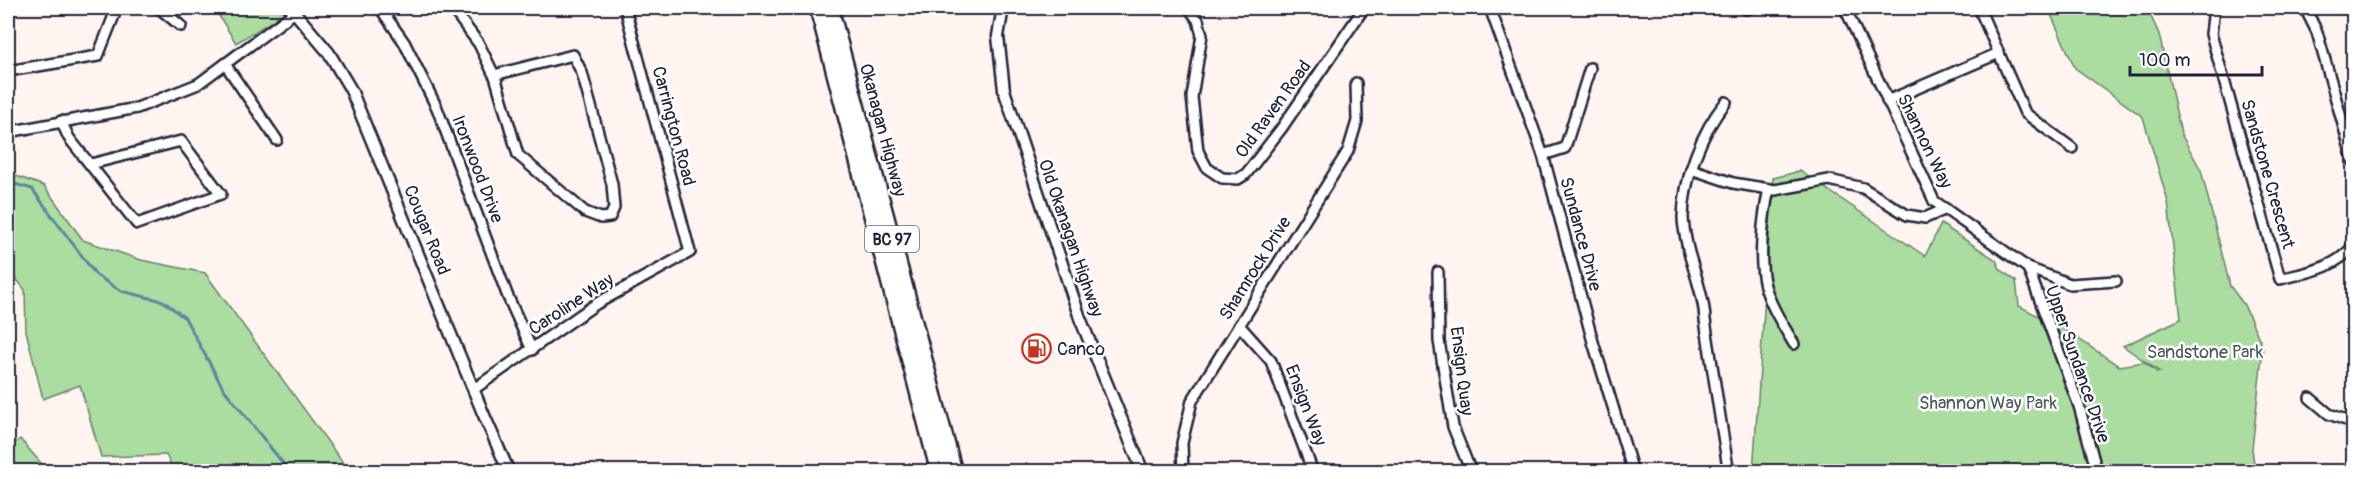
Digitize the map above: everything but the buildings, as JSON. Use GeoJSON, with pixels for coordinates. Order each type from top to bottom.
{"type":"FeatureCollection","features":[{"type":"Feature","properties":{"kind":"highway","name":"Okanagan Highway"},"geometry":{"type":"LineString","coordinates":[[818,8],[939,471]]}},
{"type":"Feature","properties":{"kind":"highway","name":"Okanagan Highway"},"geometry":{"type":"LineString","coordinates":[[830,8],[954,471]]}},
{"type":"Feature","properties":{"kind":"street"},"geometry":{"type":"LineString","coordinates":[[8,71],[99,56],[117,8]]}},
{"type":"Feature","properties":{"kind":"street"},"geometry":{"type":"LineString","coordinates":[[159,8],[181,26]]}},
{"type":"Feature","properties":{"kind":"street","name":"Ironwood Drive"},"geometry":{"type":"LineString","coordinates":[[380,8],[404,42],[437,108],[508,297],[532,350]]}},
{"type":"Feature","properties":{"kind":"street"},"geometry":{"type":"LineString","coordinates":[[452,8],[471,33],[494,75],[573,55],[582,73],[612,184],[614,208],[610,217],[600,218],[585,212],[518,155],[495,76]]}},
{"type":"Feature","properties":{"kind":"street","name":"Carrington Road"},"geometry":{"type":"LineString","coordinates":[[625,8],[690,252]]}},
{"type":"Feature","properties":{"kind":"street","name":"Old Okanagan Highway"},"geometry":{"type":"LineString","coordinates":[[1003,8],[998,36],[1004,90],[1080,318],[1143,471]]}},
{"type":"Feature","properties":{"kind":"street","name":"Old Raven Road"},"geometry":{"type":"LineString","coordinates":[[1189,8],[1198,20],[1202,35],[1192,97],[1198,151],[1207,168],[1222,178],[1238,179],[1246,174],[1281,129],[1364,8]]}},
{"type":"Feature","properties":{"kind":"street","name":"Sundance Drive"},"geometry":{"type":"LineString","coordinates":[[1490,8],[1543,155],[1593,342],[1633,471]]}},
{"type":"Feature","properties":{"kind":"street","name":"Shannon Way"},"geometry":{"type":"LineString","coordinates":[[1845,8],[1934,201],[2028,268],[2070,284],[2116,281]]}},
{"type":"Feature","properties":{"kind":"street"},"geometry":{"type":"LineString","coordinates":[[1979,8],[2025,113],[2072,148]]}},
{"type":"Feature","properties":{"kind":"street","name":"Sandstone Crescent"},"geometry":{"type":"LineString","coordinates":[[2214,8],[2211,34],[2280,279],[2322,269],[2345,256],[2354,245]]}},
{"type":"Feature","properties":{"kind":"street"},"geometry":{"type":"LineString","coordinates":[[2305,8],[2317,32],[2354,163]]}},
{"type":"Feature","properties":{"kind":"street","name":"Cougar Road"},"geometry":{"type":"LineString","coordinates":[[8,132],[137,108],[198,84],[293,10],[329,53],[351,90],[510,471]]}},
{"type":"Feature","properties":{"kind":"street"},"geometry":{"type":"LineString","coordinates":[[1887,100],[1999,53]]}},
{"type":"Feature","properties":{"kind":"street"},"geometry":{"type":"LineString","coordinates":[[225,64],[277,140]]}},
{"type":"Feature","properties":{"kind":"street"},"geometry":{"type":"LineString","coordinates":[[1543,155],[1565,148],[1590,68]]}},
{"type":"Feature","properties":{"kind":"street","name":"Shamrock Drive"},"geometry":{"type":"LineString","coordinates":[[1183,471],[1182,443],[1192,401],[1348,151],[1357,121],[1356,83]]}},
{"type":"Feature","properties":{"kind":"street"},"geometry":{"type":"LineString","coordinates":[[1726,102],[1715,116],[1691,169],[1683,218],[1688,247],[1705,306],[1705,320],[1728,468]]}},
{"type":"Feature","properties":{"kind":"street"},"geometry":{"type":"LineString","coordinates":[[61,121],[69,138],[137,224],[221,194],[181,141],[91,164]]}},
{"type":"Feature","properties":{"kind":"street"},"geometry":{"type":"LineString","coordinates":[[1691,169],[1733,183],[1775,190],[1829,180],[1863,188],[1907,215],[1925,218],[1946,209]]}},
{"type":"Feature","properties":{"kind":"street"},"geometry":{"type":"LineString","coordinates":[[1769,189],[1762,237],[1764,283],[1771,303],[1794,345]]}},
{"type":"Feature","properties":{"kind":"street","name":"Caroline Way"},"geometry":{"type":"LineString","coordinates":[[474,389],[596,304],[690,252]]}},
{"type":"Feature","properties":{"kind":"street","name":"Upper Sundance Drive"},"geometry":{"type":"LineString","coordinates":[[2028,268],[2079,406],[2097,471]]}},
{"type":"Feature","properties":{"kind":"street","name":"Ensign Quay"},"geometry":{"type":"LineString","coordinates":[[1438,272],[1439,341],[1453,428],[1471,471]]}},
{"type":"Feature","properties":{"kind":"street","name":"Ensign Way"},"geometry":{"type":"LineString","coordinates":[[1239,325],[1271,361],[1313,471]]}},
{"type":"Feature","properties":{"kind":"street"},"geometry":{"type":"LineString","coordinates":[[2310,398],[2329,414],[2354,423]]}},
{"type":"Feature","properties":{"kind":"street"},"geometry":{"type":"LineString","coordinates":[[2349,471],[2354,461]]}},
{"type":"Feature","properties":{"kind":"green space"},"geometry":{"type":"Polygon","coordinates":[[[214,8],[279,8],[285,13],[236,43],[214,8]]]}},
{"type":"Feature","properties":{"kind":"green space"},"geometry":{"type":"Polygon","coordinates":[[[2048,8],[2147,8],[2159,34],[2181,134],[2201,170],[2230,286],[2244,305],[2263,347],[2252,449],[2255,471],[1753,472],[1773,178],[1800,171],[1925,256],[1941,224],[1996,260],[2000,269],[2016,281],[2019,306],[2062,328],[2119,366],[2144,362],[2160,372],[2123,346],[2181,319],[2168,202],[2143,117],[2075,68],[2048,8]]]}},
{"type":"Feature","properties":{"kind":"green space"},"geometry":{"type":"Polygon","coordinates":[[[8,173],[44,186],[83,240],[141,260],[205,273],[349,471],[174,471],[166,455],[101,457],[80,385],[43,399],[26,331],[25,290],[8,268],[8,173]]]}},
{"type":"Feature","properties":{"kind":"green space"},"geometry":{"type":"Polygon","coordinates":[[[20,439],[48,471],[8,471],[8,449],[20,439]]]}},
{"type":"Feature","properties":{"kind":"waterway"},"geometry":{"type":"LineString","coordinates":[[8,182],[32,189],[96,275],[121,291],[163,301],[185,318],[223,388],[290,472]]}},
{"type":"Feature","properties":{"kind":"place","name":"Canco"},"geometry":{"type":"Point","coordinates":[1036,349]}},
{"type":"Feature","properties":{"kind":"park label","name":"Sandstone Park"},"geometry":{"type":"Point","coordinates":[2205,352]}},
{"type":"Feature","properties":{"kind":"park label","name":"Shannon Way Park"},"geometry":{"type":"Point","coordinates":[1988,403]}}]}
